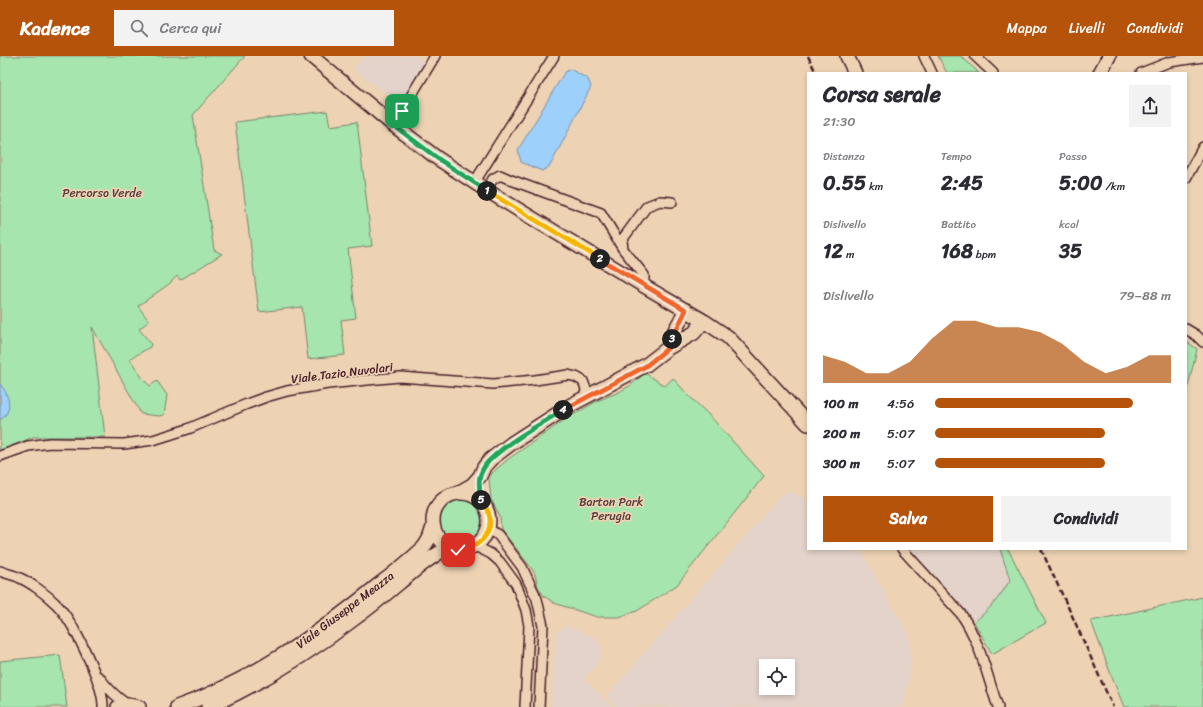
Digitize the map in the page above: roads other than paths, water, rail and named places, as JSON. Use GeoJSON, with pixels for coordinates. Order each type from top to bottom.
{"type":"FeatureCollection","features":[{"type":"Feature","properties":{"kind":"street"},"geometry":{"type":"LineString","coordinates":[[311,56],[392,124],[437,158],[474,183],[686,310],[728,337],[807,423]]}},
{"type":"Feature","properties":{"kind":"street"},"geometry":{"type":"LineString","coordinates":[[392,124],[402,111],[435,56]]}},
{"type":"Feature","properties":{"kind":"street"},"geometry":{"type":"LineString","coordinates":[[474,183],[554,56]]}},
{"type":"Feature","properties":{"kind":"street"},"geometry":{"type":"LineString","coordinates":[[847,56],[855,72]]}},
{"type":"Feature","properties":{"kind":"street"},"geometry":{"type":"LineString","coordinates":[[924,56],[932,72]]}},
{"type":"Feature","properties":{"kind":"street"},"geometry":{"type":"LineString","coordinates":[[975,56],[992,72]]}},
{"type":"Feature","properties":{"kind":"street"},"geometry":{"type":"LineString","coordinates":[[1101,72],[1109,56]]}},
{"type":"Feature","properties":{"kind":"street"},"geometry":{"type":"LineString","coordinates":[[1143,72],[1168,62],[1203,57]]}},
{"type":"Feature","properties":{"kind":"street"},"geometry":{"type":"LineString","coordinates":[[1187,176],[1203,147]]}},
{"type":"Feature","properties":{"kind":"street"},"geometry":{"type":"LineString","coordinates":[[486,190],[493,179],[500,175],[601,213],[623,248],[644,275],[644,286]]}},
{"type":"Feature","properties":{"kind":"street"},"geometry":{"type":"LineString","coordinates":[[623,248],[622,240],[647,206],[660,200],[672,202]]}},
{"type":"Feature","properties":{"kind":"street"},"geometry":{"type":"LineString","coordinates":[[668,348],[675,330],[686,310]]}},
{"type":"Feature","properties":{"kind":"street"},"geometry":{"type":"LineString","coordinates":[[458,493],[466,493],[481,501],[486,507],[490,521],[486,536],[481,542],[467,549],[458,550],[442,543],[433,528],[433,518],[441,501],[448,496],[458,493],[472,485],[480,476],[484,467],[491,458],[502,450],[585,397],[646,366],[668,348],[694,332],[704,321]]}},
{"type":"Feature","properties":{"kind":"street"},"geometry":{"type":"LineString","coordinates":[[1187,330],[1196,335],[1203,342]]}},
{"type":"Feature","properties":{"kind":"street","name":"Viale Tazio Nuvolari"},"geometry":{"type":"LineString","coordinates":[[0,456],[28,446],[50,443],[124,444],[153,440],[188,429],[246,404],[287,391],[328,384],[367,380],[400,378],[493,384],[568,375],[583,381],[586,389],[585,397]]}},
{"type":"Feature","properties":{"kind":"street"},"geometry":{"type":"LineString","coordinates":[[480,476],[481,501]]}},
{"type":"Feature","properties":{"kind":"street","name":"Viale Giuseppe Meazza"},"geometry":{"type":"LineString","coordinates":[[177,707],[201,698],[246,676],[288,652],[329,624],[424,547],[433,528]]}},
{"type":"Feature","properties":{"kind":"street"},"geometry":{"type":"LineString","coordinates":[[489,529],[498,535],[522,567],[537,599],[543,626],[539,707]]}},
{"type":"Feature","properties":{"kind":"street"},"geometry":{"type":"LineString","coordinates":[[475,546],[491,554],[508,572],[516,584],[526,610],[529,626],[525,707]]}},
{"type":"Feature","properties":{"kind":"street","name":"Viale Giuseppe Meazza"},"geometry":{"type":"LineString","coordinates":[[208,707],[261,681],[314,648],[374,604],[432,557],[450,547]]}},
{"type":"Feature","properties":{"kind":"street"},"geometry":{"type":"LineString","coordinates":[[903,550],[961,614],[969,626],[998,707]]}},
{"type":"Feature","properties":{"kind":"street"},"geometry":{"type":"LineString","coordinates":[[0,571],[21,579],[56,603],[71,623],[94,672],[103,700],[103,707]]}},
{"type":"Feature","properties":{"kind":"street"},"geometry":{"type":"LineString","coordinates":[[94,672],[108,689],[128,706]]}},
{"type":"Feature","properties":{"kind":"water"},"geometry":{"type":"Polygon","coordinates":[[[570,69],[588,79],[591,87],[550,166],[542,171],[521,162],[518,150],[564,73],[570,69]]]}},
{"type":"Feature","properties":{"kind":"water"},"geometry":{"type":"Polygon","coordinates":[[[0,384],[8,397],[9,407],[7,412],[0,420],[0,384]]]}},
{"type":"Feature","properties":{"kind":"railway"},"geometry":{"type":"LineString","coordinates":[[808,56],[816,72]]}},
{"type":"Feature","properties":{"kind":"railway"},"geometry":{"type":"LineString","coordinates":[[1041,550],[1113,707]]}},
{"type":"Feature","properties":{"kind":"park label","name":"Percorso Verde"},"geometry":{"type":"Point","coordinates":[102,193]}},
{"type":"Feature","properties":{"kind":"park label","name":"Barton Park Perugia"},"geometry":{"type":"Point","coordinates":[611,509]}}]}
